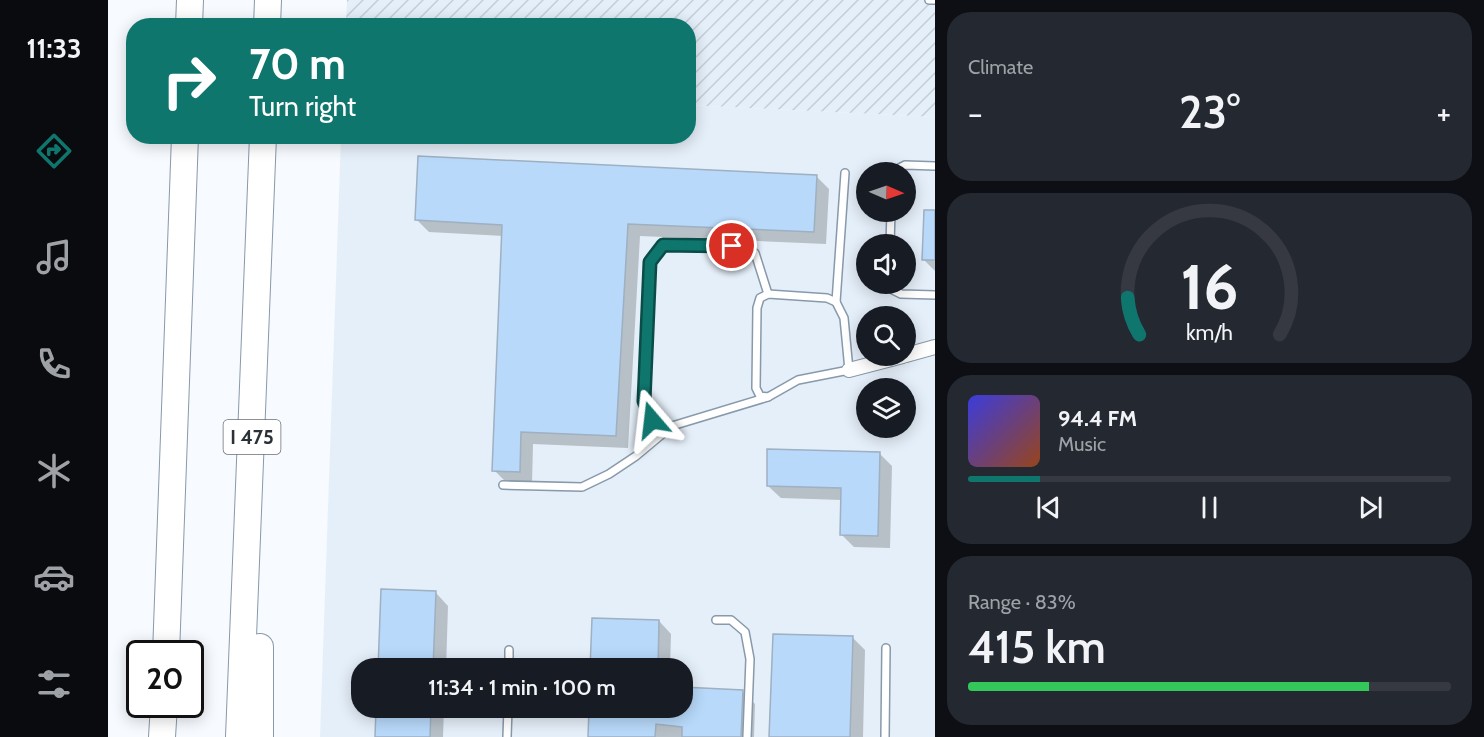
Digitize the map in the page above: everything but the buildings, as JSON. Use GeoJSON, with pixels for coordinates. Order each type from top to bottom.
{"type":"FeatureCollection","features":[{"type":"Feature","properties":{"kind":"highway"},"geometry":{"type":"LineString","coordinates":[[189,18],[190,0]]}},
{"type":"Feature","properties":{"kind":"highway"},"geometry":{"type":"LineString","coordinates":[[267,18],[268,0]]}},
{"type":"Feature","properties":{"kind":"highway"},"geometry":{"type":"LineString","coordinates":[[167,640],[185,144]]}},
{"type":"Feature","properties":{"kind":"highway","name":"I 475"},"geometry":{"type":"LineString","coordinates":[[239,737],[263,144]]}},
{"type":"Feature","properties":{"kind":"highway"},"geometry":{"type":"LineString","coordinates":[[258,287],[260,737]]}},
{"type":"Feature","properties":{"kind":"highway"},"geometry":{"type":"LineString","coordinates":[[162,737],[163,718]]}},
{"type":"Feature","properties":{"kind":"street"},"geometry":{"type":"LineString","coordinates":[[916,352],[935,347]]}},
{"type":"Feature","properties":{"kind":"street"},"geometry":{"type":"LineString","coordinates":[[849,370],[864,366]]}},
{"type":"Feature","properties":{"kind":"lane"},"geometry":{"type":"LineString","coordinates":[[929,0],[935,0]]}},
{"type":"Feature","properties":{"kind":"lane"},"geometry":{"type":"LineString","coordinates":[[916,165],[935,166]]}},
{"type":"Feature","properties":{"kind":"lane"},"geometry":{"type":"LineString","coordinates":[[503,485],[582,487],[609,474],[636,456],[672,426],[768,397],[798,380],[849,370],[843,318],[836,302],[845,173]]}},
{"type":"Feature","properties":{"kind":"lane"},"geometry":{"type":"LineString","coordinates":[[672,426],[652,420],[644,401],[650,262],[663,245],[732,246],[755,253],[768,294]]}},
{"type":"Feature","properties":{"kind":"lane"},"geometry":{"type":"LineString","coordinates":[[768,397],[760,396],[756,388],[757,308],[760,298],[768,294],[827,298],[836,302]]}},
{"type":"Feature","properties":{"kind":"lane"},"geometry":{"type":"LineString","coordinates":[[901,294],[935,295]]}},
{"type":"Feature","properties":{"kind":"lane"},"geometry":{"type":"LineString","coordinates":[[716,620],[731,620],[745,632],[750,659],[747,737]]}},
{"type":"Feature","properties":{"kind":"lane"},"geometry":{"type":"LineString","coordinates":[[885,737],[886,648]]}},
{"type":"Feature","properties":{"kind":"lane"},"geometry":{"type":"LineString","coordinates":[[509,650],[509,658]]}},
{"type":"Feature","properties":{"kind":"lane"},"geometry":{"type":"LineString","coordinates":[[507,737],[508,718]]}},
{"type":"Feature","properties":{"kind":"shaded area"},"geometry":{"type":"Polygon","coordinates":[[[347,0],[935,0],[935,117],[696,105],[696,18],[346,18],[347,0]]]}},
{"type":"Feature","properties":{"kind":"shaded area"},"geometry":{"type":"Polygon","coordinates":[[[696,105],[935,117],[935,737],[320,737],[341,144],[696,144],[696,105]]]}},
{"type":"Feature","properties":{"kind":"route"},"geometry":{"type":"LineString","coordinates":[[652,420],[644,401],[650,262],[663,245],[732,246]]}}]}
